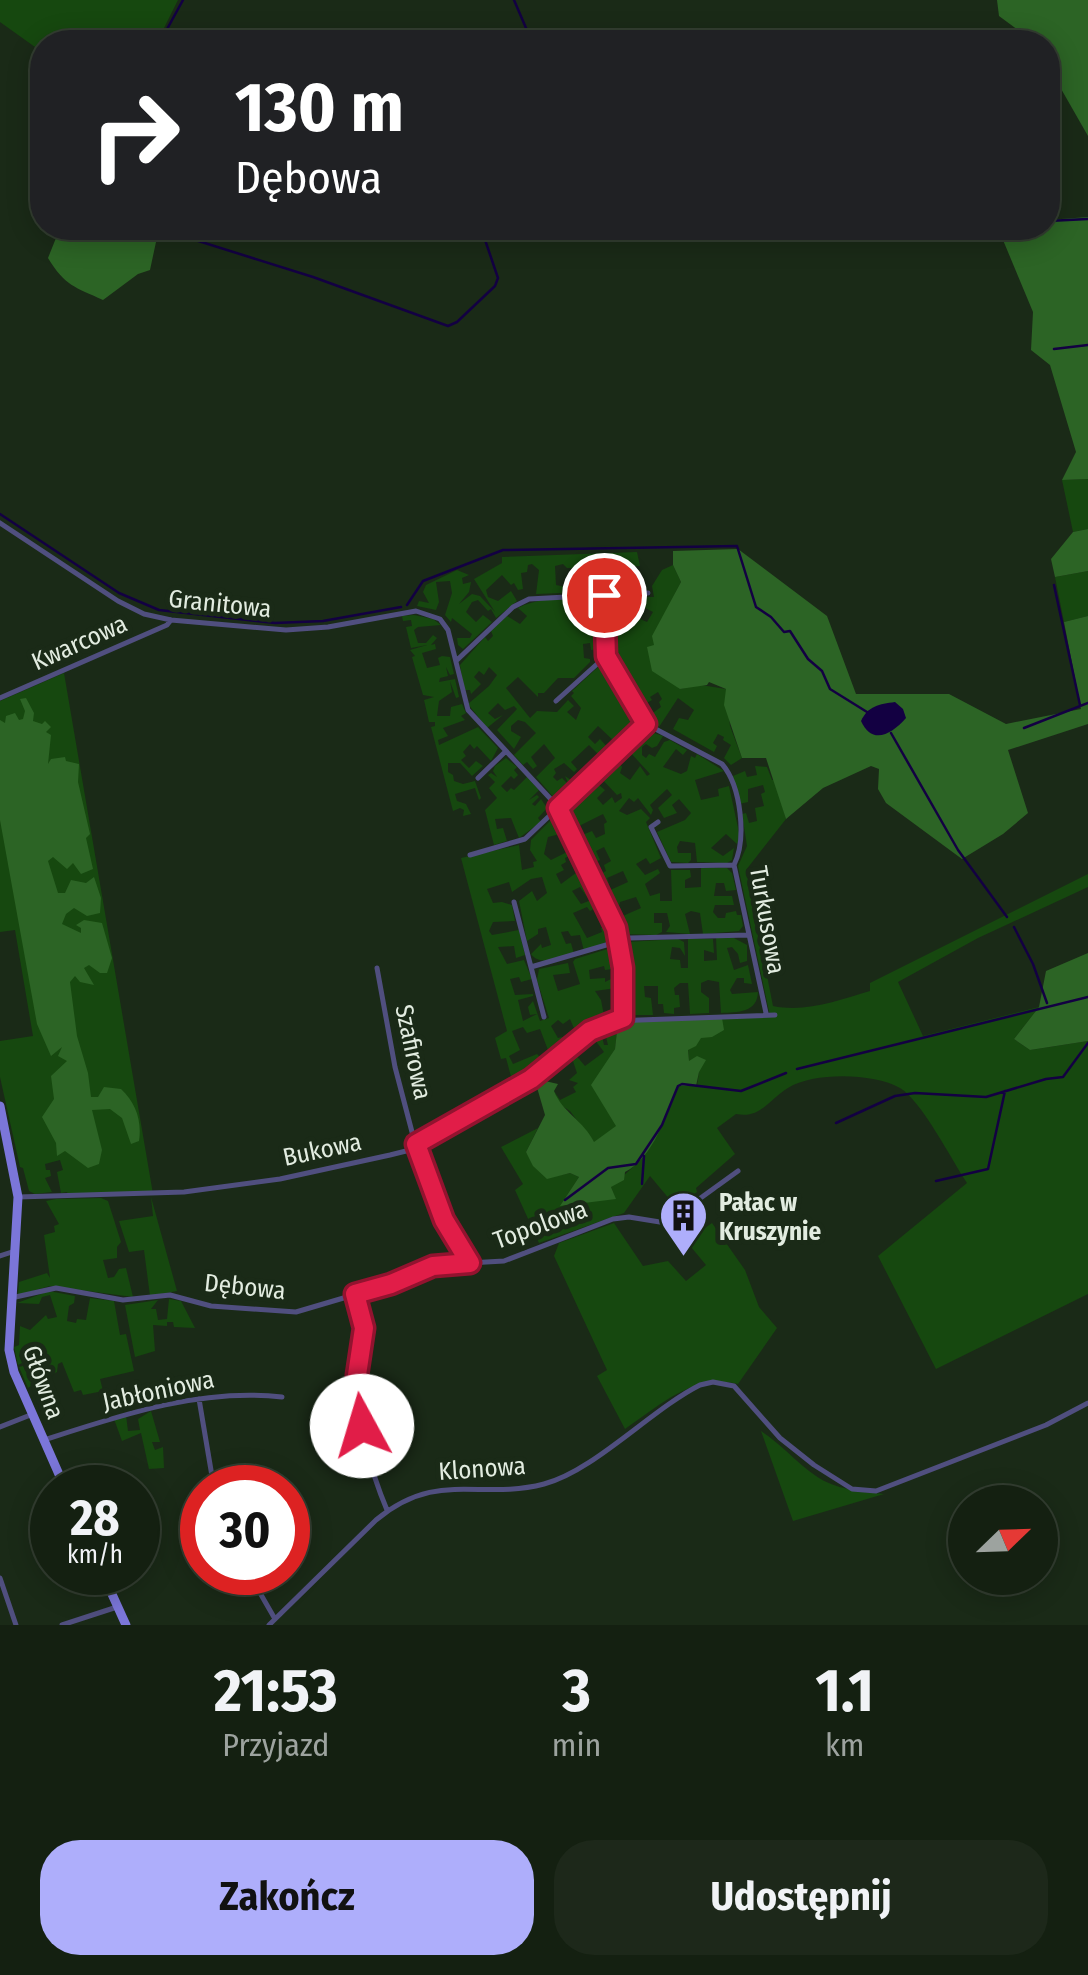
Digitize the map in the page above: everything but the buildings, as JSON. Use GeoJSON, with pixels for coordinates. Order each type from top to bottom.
{"type":"FeatureCollection","features":[{"type":"Feature","properties":{"kind":"main road","name":"Główna"},"geometry":{"type":"LineString","coordinates":[[0,1106],[18,1197],[9,1352],[55,1465]]}},
{"type":"Feature","properties":{"kind":"main road"},"geometry":{"type":"LineString","coordinates":[[112,1595],[126,1625]]}},
{"type":"Feature","properties":{"kind":"street","name":"Granitowa"},"geometry":{"type":"LineString","coordinates":[[0,523],[144,614],[286,630],[328,627],[416,610],[440,619],[448,630],[456,661]]}},
{"type":"Feature","properties":{"kind":"street"},"geometry":{"type":"LineString","coordinates":[[623,1018],[624,988],[616,928],[558,808],[468,710],[456,661],[513,607],[529,599],[648,593]]}},
{"type":"Feature","properties":{"kind":"street"},"geometry":{"type":"LineString","coordinates":[[470,855],[525,839],[646,724],[606,656],[604,595]]}},
{"type":"Feature","properties":{"kind":"street","name":"Kwarcowa"},"geometry":{"type":"LineString","coordinates":[[0,698],[171,620]]}},
{"type":"Feature","properties":{"kind":"street"},"geometry":{"type":"LineString","coordinates":[[556,700],[606,656]]}},
{"type":"Feature","properties":{"kind":"street","name":"Turkusowa"},"geometry":{"type":"LineString","coordinates":[[646,724],[722,764],[729,772],[742,830],[742,849],[734,864],[766,1013]]}},
{"type":"Feature","properties":{"kind":"street"},"geometry":{"type":"LineString","coordinates":[[478,778],[506,751]]}},
{"type":"Feature","properties":{"kind":"street"},"geometry":{"type":"LineString","coordinates":[[658,822],[651,827],[670,866],[734,864]]}},
{"type":"Feature","properties":{"kind":"street"},"geometry":{"type":"LineString","coordinates":[[514,902],[544,1017]]}},
{"type":"Feature","properties":{"kind":"street"},"geometry":{"type":"LineString","coordinates":[[532,967],[630,938],[748,935]]}},
{"type":"Feature","properties":{"kind":"street","name":"Szafirowa"},"geometry":{"type":"LineString","coordinates":[[378,968],[394,1067],[416,1144]]}},
{"type":"Feature","properties":{"kind":"street","name":"Bukowa"},"geometry":{"type":"LineString","coordinates":[[18,1197],[184,1192],[280,1179],[406,1151],[531,1079],[590,1031],[623,1018],[776,1014]]}},
{"type":"Feature","properties":{"kind":"street","name":"Topolowa"},"geometry":{"type":"LineString","coordinates":[[416,1144],[444,1220],[470,1263],[486,1265],[622,1217],[666,1223],[738,1171]]}},
{"type":"Feature","properties":{"kind":"street"},"geometry":{"type":"LineString","coordinates":[[406,1151],[417,1156],[424,1168]]}},
{"type":"Feature","properties":{"kind":"street"},"geometry":{"type":"LineString","coordinates":[[0,1256],[14,1251]]}},
{"type":"Feature","properties":{"kind":"street","name":"Dębowa"},"geometry":{"type":"LineString","coordinates":[[10,1298],[56,1288],[122,1300],[170,1295],[211,1306],[296,1312],[391,1284],[433,1266],[470,1263]]}},
{"type":"Feature","properties":{"kind":"street"},"geometry":{"type":"LineString","coordinates":[[355,1294],[364,1328],[357,1375],[360,1413],[388,1510]]}},
{"type":"Feature","properties":{"kind":"street","name":"Klonowa"},"geometry":{"type":"LineString","coordinates":[[272,1622],[388,1510],[431,1491],[514,1488],[557,1480],[692,1389],[708,1383],[734,1386],[780,1438],[836,1481],[852,1489],[876,1492],[1046,1426],[1088,1403]]}},
{"type":"Feature","properties":{"kind":"street","name":"Jabłoniowa"},"geometry":{"type":"LineString","coordinates":[[44,1440],[128,1412],[199,1399],[254,1394],[282,1397]]}},
{"type":"Feature","properties":{"kind":"street"},"geometry":{"type":"LineString","coordinates":[[199,1399],[210,1465]]}},
{"type":"Feature","properties":{"kind":"street"},"geometry":{"type":"LineString","coordinates":[[0,1427],[32,1414]]}},
{"type":"Feature","properties":{"kind":"street"},"geometry":{"type":"LineString","coordinates":[[0,1578],[16,1625]]}},
{"type":"Feature","properties":{"kind":"street"},"geometry":{"type":"LineString","coordinates":[[259,1595],[272,1622]]}},
{"type":"Feature","properties":{"kind":"street"},"geometry":{"type":"LineString","coordinates":[[62,1625],[117,1608]]}},
{"type":"Feature","properties":{"kind":"green space"},"geometry":{"type":"Polygon","coordinates":[[[0,0],[178,0],[163,30],[30,30],[30,43],[0,22],[0,0]]]}},
{"type":"Feature","properties":{"kind":"green space"},"geometry":{"type":"Polygon","coordinates":[[[997,0],[1088,0],[1088,136],[1060,87],[1060,30],[1018,30],[999,16],[997,0]]]}},
{"type":"Feature","properties":{"kind":"green space"},"geometry":{"type":"Polygon","coordinates":[[[1088,217],[1088,479],[1062,480],[1076,452],[1050,365],[1031,350],[1033,312],[1003,240],[1060,240],[1060,219],[1088,217]]]}},
{"type":"Feature","properties":{"kind":"green space"},"geometry":{"type":"Polygon","coordinates":[[[55,240],[156,240],[150,270],[138,274],[103,300],[71,285],[48,258],[55,240]]]}},
{"type":"Feature","properties":{"kind":"green space"},"geometry":{"type":"Polygon","coordinates":[[[1088,479],[1088,529],[1073,532],[1062,480],[1088,479]]]}},
{"type":"Feature","properties":{"kind":"green space"},"geometry":{"type":"Polygon","coordinates":[[[1088,529],[1088,571],[1055,577],[1051,559],[1073,532],[1088,529]]]}},
{"type":"Feature","properties":{"kind":"green space"},"geometry":{"type":"Polygon","coordinates":[[[738,549],[827,616],[856,694],[949,694],[1006,724],[1081,709],[1064,622],[1088,616],[1088,724],[1008,750],[1028,813],[962,859],[886,803],[878,789],[879,769],[871,766],[823,788],[786,819],[766,758],[742,758],[724,705],[726,689],[709,682],[680,689],[652,671],[647,647],[654,645],[652,636],[681,582],[673,565],[673,551],[738,549]]]}},
{"type":"Feature","properties":{"kind":"green space"},"geometry":{"type":"Polygon","coordinates":[[[637,552],[640,566],[625,567],[625,576],[633,576],[634,590],[614,591],[614,587],[608,587],[607,569],[592,569],[592,578],[599,579],[601,590],[581,592],[579,568],[563,564],[555,566],[556,585],[571,588],[563,588],[562,593],[536,594],[539,570],[532,564],[527,572],[521,573],[523,589],[518,590],[502,575],[486,590],[488,597],[498,601],[511,591],[517,601],[496,618],[478,600],[472,602],[466,612],[476,622],[483,615],[492,622],[463,649],[457,638],[470,638],[472,634],[445,615],[452,593],[450,581],[436,582],[436,610],[417,606],[419,601],[429,603],[423,592],[426,585],[457,570],[469,575],[462,578],[463,584],[471,582],[469,592],[459,604],[472,594],[480,596],[495,612],[474,579],[502,563],[502,557],[637,552]]]}},
{"type":"Feature","properties":{"kind":"green space"},"geometry":{"type":"Polygon","coordinates":[[[673,565],[681,582],[653,636],[680,689],[701,685],[726,689],[730,726],[742,758],[731,765],[724,758],[731,745],[724,737],[718,734],[714,752],[673,729],[679,718],[688,720],[694,710],[678,698],[659,727],[646,718],[661,707],[658,692],[640,707],[622,678],[624,672],[619,673],[610,655],[613,639],[609,639],[609,598],[631,597],[632,607],[638,608],[638,618],[647,622],[653,612],[643,607],[643,597],[654,597],[652,586],[662,570],[673,565]]]}},
{"type":"Feature","properties":{"kind":"green space"},"geometry":{"type":"Polygon","coordinates":[[[1088,571],[1088,616],[1064,622],[1055,577],[1088,571]]]}},
{"type":"Feature","properties":{"kind":"green space"},"geometry":{"type":"Polygon","coordinates":[[[565,598],[593,599],[600,605],[602,616],[590,620],[590,625],[602,628],[603,644],[591,650],[590,643],[583,644],[584,658],[590,662],[574,678],[558,678],[538,697],[518,677],[506,688],[530,718],[537,711],[557,712],[568,700],[574,706],[567,712],[576,720],[581,708],[571,696],[572,691],[598,667],[606,666],[631,706],[628,710],[640,720],[623,743],[616,743],[598,726],[588,737],[595,744],[600,739],[609,749],[601,757],[589,745],[571,762],[577,769],[574,772],[564,763],[554,769],[557,781],[562,778],[569,785],[565,776],[578,785],[565,798],[556,800],[536,777],[555,758],[544,744],[531,757],[537,766],[533,769],[514,755],[536,733],[518,720],[511,726],[511,731],[521,737],[514,749],[497,730],[517,709],[514,706],[505,710],[498,703],[488,713],[495,719],[503,715],[487,728],[468,704],[497,675],[489,667],[484,675],[479,671],[474,677],[481,684],[471,694],[464,690],[460,665],[485,637],[488,641],[493,636],[491,631],[507,616],[520,624],[527,616],[518,608],[526,604],[565,598]]]}},
{"type":"Feature","properties":{"kind":"green space"},"geometry":{"type":"Polygon","coordinates":[[[414,615],[441,625],[414,630],[418,643],[426,643],[433,635],[437,638],[431,645],[435,644],[436,649],[422,653],[427,668],[440,665],[438,658],[442,656],[450,657],[454,674],[450,675],[446,667],[448,676],[439,682],[455,679],[459,697],[456,698],[450,681],[452,692],[439,701],[437,716],[450,716],[451,707],[462,704],[466,713],[461,716],[465,720],[443,728],[448,736],[438,740],[439,745],[478,727],[498,748],[491,761],[470,744],[461,760],[469,768],[476,761],[483,766],[472,776],[460,763],[448,763],[454,781],[475,781],[479,800],[475,788],[455,794],[471,814],[463,816],[464,810],[460,808],[453,811],[431,727],[435,722],[429,722],[424,700],[434,697],[423,695],[412,657],[415,656],[410,650],[427,645],[411,648],[406,627],[412,626],[411,620],[403,621],[402,616],[414,615]]]}},
{"type":"Feature","properties":{"kind":"green space"},"geometry":{"type":"Polygon","coordinates":[[[64,673],[153,1194],[61,1193],[57,1172],[63,1170],[60,1160],[45,1164],[51,1176],[45,1178],[52,1192],[29,1191],[0,1077],[0,1041],[33,1036],[15,930],[0,932],[0,701],[64,673]]]}},
{"type":"Feature","properties":{"kind":"green space"},"geometry":{"type":"Polygon","coordinates":[[[26,698],[34,713],[33,721],[45,721],[51,727],[46,732],[51,735],[48,764],[51,759],[65,757],[66,761],[79,764],[78,782],[93,869],[81,874],[73,863],[67,869],[53,857],[48,861],[58,893],[65,893],[71,880],[86,883],[94,877],[101,898],[100,913],[87,916],[74,908],[62,924],[81,933],[76,925],[84,920],[102,923],[112,958],[107,973],[89,965],[84,968],[94,985],[80,982],[75,976],[70,982],[91,1097],[98,1097],[104,1087],[121,1089],[134,1106],[140,1126],[139,1141],[131,1144],[122,1118],[110,1109],[92,1110],[102,1150],[99,1164],[88,1168],[65,1151],[57,1156],[56,1143],[42,1117],[54,1099],[51,1076],[67,1061],[58,1056],[62,1047],[51,1056],[37,1024],[0,820],[0,720],[5,723],[6,716],[15,713],[19,720],[23,719],[25,711],[20,699],[26,698]]]}},
{"type":"Feature","properties":{"kind":"green space"},"geometry":{"type":"Polygon","coordinates":[[[645,730],[663,736],[657,746],[642,747],[646,758],[649,754],[655,757],[664,742],[670,740],[687,750],[683,755],[676,749],[663,767],[681,774],[687,771],[691,756],[695,758],[697,754],[724,771],[695,780],[701,800],[719,796],[718,789],[729,786],[740,837],[737,844],[726,834],[711,848],[723,856],[734,848],[732,860],[727,863],[697,862],[695,843],[680,841],[678,853],[691,853],[691,860],[671,862],[657,832],[685,820],[691,813],[679,799],[672,805],[677,813],[664,818],[658,808],[672,795],[667,789],[650,805],[651,815],[638,798],[634,802],[629,798],[619,811],[627,815],[641,809],[650,818],[646,822],[661,858],[650,864],[646,858],[636,864],[645,875],[658,869],[660,873],[645,884],[650,896],[660,893],[660,901],[672,901],[671,870],[690,870],[685,888],[701,887],[701,867],[727,868],[736,890],[726,891],[724,883],[716,883],[714,896],[732,896],[734,905],[715,905],[713,912],[718,918],[725,918],[726,913],[736,911],[743,926],[739,931],[703,934],[700,913],[691,911],[685,914],[690,934],[666,932],[670,926],[667,913],[654,913],[654,923],[662,923],[662,932],[622,934],[616,919],[641,908],[636,897],[620,902],[618,911],[608,891],[628,882],[623,871],[607,878],[609,884],[600,887],[593,870],[597,868],[600,874],[606,871],[604,865],[611,861],[604,847],[596,851],[600,860],[590,864],[577,837],[592,831],[596,838],[605,834],[607,822],[603,814],[573,829],[563,811],[593,780],[605,790],[597,798],[603,805],[612,797],[615,803],[622,798],[598,775],[616,757],[622,767],[620,773],[630,780],[640,766],[647,776],[650,774],[629,751],[623,751],[645,730]]]}},
{"type":"Feature","properties":{"kind":"green space"},"geometry":{"type":"Polygon","coordinates":[[[506,758],[517,767],[514,770],[518,775],[501,786],[507,792],[514,790],[527,777],[539,790],[529,800],[537,795],[532,804],[535,806],[541,799],[547,808],[538,818],[541,822],[519,838],[511,818],[495,819],[497,829],[503,828],[507,841],[494,845],[485,810],[497,798],[489,788],[495,782],[488,775],[497,777],[495,766],[506,758]]]}},
{"type":"Feature","properties":{"kind":"green space"},"geometry":{"type":"Polygon","coordinates":[[[755,766],[767,767],[775,780],[786,819],[746,870],[773,1006],[810,1007],[870,991],[870,983],[1088,874],[1088,887],[978,938],[898,982],[923,1036],[1039,1007],[1014,1039],[1030,1050],[1088,1041],[1088,1294],[936,1369],[878,1256],[967,1183],[927,1118],[900,1088],[860,1077],[828,1077],[799,1083],[758,1111],[736,1114],[717,1128],[735,1154],[676,1207],[650,1176],[624,1213],[539,1243],[515,1190],[523,1184],[501,1147],[538,1128],[526,1152],[547,1178],[570,1173],[579,1177],[561,1205],[615,1198],[611,1187],[651,1145],[678,1086],[697,1086],[699,1072],[689,1062],[688,1049],[722,1018],[770,1016],[738,866],[747,846],[742,814],[746,813],[749,823],[757,821],[755,808],[764,806],[761,794],[765,792],[763,785],[748,789],[748,802],[739,804],[733,776],[745,771],[747,777],[757,775],[755,766]]]}},
{"type":"Feature","properties":{"kind":"green space"},"geometry":{"type":"Polygon","coordinates":[[[552,819],[560,819],[568,832],[548,837],[544,854],[551,860],[571,850],[573,854],[561,865],[564,870],[556,874],[561,884],[584,867],[596,892],[587,897],[580,887],[572,891],[581,904],[594,899],[598,907],[573,913],[587,938],[611,923],[614,936],[584,951],[580,935],[561,932],[566,944],[571,943],[574,954],[540,960],[531,954],[541,944],[542,948],[551,945],[546,927],[538,929],[538,934],[527,941],[519,901],[532,891],[537,901],[547,893],[542,877],[531,879],[512,892],[509,882],[487,889],[493,903],[512,905],[515,921],[493,922],[489,931],[492,935],[519,930],[525,955],[516,958],[514,946],[498,947],[507,964],[524,960],[532,979],[510,979],[515,995],[533,994],[518,1000],[523,1021],[537,1014],[530,1015],[528,1007],[533,1001],[540,1021],[549,1018],[537,980],[539,969],[568,963],[570,973],[553,975],[558,991],[580,984],[575,959],[614,947],[620,968],[605,970],[604,966],[589,970],[590,979],[605,978],[605,982],[615,977],[616,988],[595,991],[605,1021],[580,1035],[570,1019],[563,1024],[558,1020],[551,1026],[558,1038],[566,1036],[568,1043],[551,1058],[540,1029],[527,1033],[523,1027],[512,1031],[520,1050],[509,1056],[513,1064],[537,1054],[546,1063],[517,1085],[513,1084],[506,1058],[501,1059],[495,1038],[507,1031],[461,858],[519,845],[522,870],[534,867],[533,862],[537,861],[530,850],[531,840],[552,819]]]}},
{"type":"Feature","properties":{"kind":"green space"},"geometry":{"type":"Polygon","coordinates":[[[716,938],[734,938],[747,945],[747,961],[740,963],[732,947],[727,948],[734,970],[748,965],[752,984],[737,978],[730,990],[732,994],[758,992],[750,1008],[721,1013],[719,982],[708,980],[701,983],[701,992],[709,998],[709,1013],[690,1014],[688,983],[680,983],[674,988],[680,1007],[674,1008],[674,1014],[664,1013],[663,1004],[658,1004],[658,986],[644,986],[645,997],[651,998],[653,1015],[630,1015],[626,971],[631,968],[626,965],[626,942],[678,939],[684,942],[685,956],[680,948],[672,947],[670,959],[680,960],[681,968],[688,968],[688,939],[713,939],[714,953],[704,950],[704,961],[717,960],[716,938]]]}},
{"type":"Feature","properties":{"kind":"green space"},"geometry":{"type":"Polygon","coordinates":[[[1088,953],[1088,1041],[1030,1050],[1014,1039],[1039,1007],[1046,971],[1088,953]]]}},
{"type":"Feature","properties":{"kind":"green space"},"geometry":{"type":"Polygon","coordinates":[[[722,1018],[724,1030],[701,1038],[688,1050],[689,1061],[697,1056],[706,1060],[696,1086],[678,1086],[651,1146],[625,1172],[624,1180],[611,1187],[616,1199],[560,1206],[579,1177],[570,1173],[547,1179],[533,1166],[526,1152],[545,1115],[536,1084],[558,1084],[554,1091],[558,1098],[594,1142],[616,1126],[591,1085],[615,1049],[618,1022],[722,1018]]]}},
{"type":"Feature","properties":{"kind":"green space"},"geometry":{"type":"Polygon","coordinates":[[[618,1022],[615,1049],[603,1069],[617,1126],[594,1143],[570,1111],[559,1104],[554,1091],[560,1100],[576,1092],[573,1087],[578,1083],[569,1080],[577,1073],[570,1052],[581,1046],[574,1053],[585,1066],[604,1052],[595,1040],[585,1043],[586,1039],[601,1032],[604,1045],[608,1045],[604,1029],[618,1022]]]}},
{"type":"Feature","properties":{"kind":"green space"},"geometry":{"type":"Polygon","coordinates":[[[151,1197],[177,1291],[150,1296],[144,1250],[129,1252],[119,1221],[153,1216],[151,1197]]]}},
{"type":"Feature","properties":{"kind":"green space"},"geometry":{"type":"Polygon","coordinates":[[[46,1201],[108,1201],[121,1242],[117,1258],[103,1260],[108,1278],[126,1268],[133,1297],[50,1286],[18,1295],[19,1282],[47,1273],[50,1278],[44,1235],[55,1232],[54,1226],[59,1224],[46,1201]]]}},
{"type":"Feature","properties":{"kind":"green space"},"geometry":{"type":"Polygon","coordinates":[[[614,1223],[643,1266],[668,1261],[686,1281],[706,1265],[686,1241],[712,1223],[745,1270],[759,1307],[777,1328],[738,1384],[722,1382],[692,1387],[625,1429],[597,1376],[607,1370],[554,1256],[559,1243],[614,1223]]]}},
{"type":"Feature","properties":{"kind":"green space"},"geometry":{"type":"Polygon","coordinates":[[[49,1291],[75,1296],[67,1321],[76,1323],[77,1319],[86,1320],[90,1298],[114,1301],[120,1335],[126,1334],[134,1371],[100,1379],[103,1391],[83,1395],[81,1390],[74,1392],[62,1362],[57,1372],[53,1374],[50,1368],[40,1373],[42,1378],[28,1388],[19,1367],[26,1371],[49,1364],[47,1360],[34,1366],[30,1355],[25,1357],[22,1353],[22,1363],[18,1365],[14,1347],[19,1345],[20,1326],[30,1330],[46,1315],[48,1319],[57,1317],[50,1295],[42,1297],[39,1304],[17,1303],[49,1291]]]}},
{"type":"Feature","properties":{"kind":"green space"},"geometry":{"type":"Polygon","coordinates":[[[169,1299],[181,1301],[195,1328],[174,1327],[173,1322],[167,1322],[167,1326],[153,1325],[155,1351],[135,1357],[125,1305],[158,1300],[151,1309],[156,1309],[158,1320],[167,1319],[169,1299]]]}},
{"type":"Feature","properties":{"kind":"green space"},"geometry":{"type":"Polygon","coordinates":[[[151,1411],[160,1442],[152,1442],[155,1450],[163,1447],[164,1468],[148,1465],[141,1433],[122,1441],[114,1419],[126,1415],[128,1431],[140,1430],[138,1419],[151,1411]]]}},
{"type":"Feature","properties":{"kind":"green space"},"geometry":{"type":"Polygon","coordinates":[[[761,1431],[823,1480],[884,1494],[793,1521],[761,1431]]]}},
{"type":"Feature","properties":{"kind":"shaded area"},"geometry":{"type":"Polygon","coordinates":[[[895,702],[906,718],[900,724],[882,735],[866,729],[861,721],[867,712],[895,702]]]}},
{"type":"Feature","properties":{"kind":"waterway"},"geometry":{"type":"LineString","coordinates":[[167,30],[183,0]]}},
{"type":"Feature","properties":{"kind":"waterway"},"geometry":{"type":"LineString","coordinates":[[514,0],[527,30]]}},
{"type":"Feature","properties":{"kind":"waterway"},"geometry":{"type":"LineString","coordinates":[[1060,220],[1088,219]]}},
{"type":"Feature","properties":{"kind":"waterway"},"geometry":{"type":"LineString","coordinates":[[195,240],[448,326],[495,286],[498,278],[485,240]]}},
{"type":"Feature","properties":{"kind":"waterway"},"geometry":{"type":"LineString","coordinates":[[1054,349],[1088,345]]}},
{"type":"Feature","properties":{"kind":"waterway"},"geometry":{"type":"LineString","coordinates":[[0,514],[119,593],[159,610],[275,623],[323,621],[401,607]]}},
{"type":"Feature","properties":{"kind":"waterway"},"geometry":{"type":"LineString","coordinates":[[407,605],[423,581],[503,550],[737,546],[756,607],[784,632],[790,631],[808,659],[822,671],[830,689],[867,712]]}},
{"type":"Feature","properties":{"kind":"waterway"},"geometry":{"type":"LineString","coordinates":[[1054,585],[1080,705]]}},
{"type":"Feature","properties":{"kind":"waterway"},"geometry":{"type":"LineString","coordinates":[[1024,728],[1088,703]]}},
{"type":"Feature","properties":{"kind":"waterway"},"geometry":{"type":"LineString","coordinates":[[891,733],[958,850],[1007,917]]}},
{"type":"Feature","properties":{"kind":"waterway"},"geometry":{"type":"LineString","coordinates":[[1014,927],[1047,1003]]}},
{"type":"Feature","properties":{"kind":"waterway"},"geometry":{"type":"LineString","coordinates":[[797,1069],[1088,997]]}},
{"type":"Feature","properties":{"kind":"waterway"},"geometry":{"type":"LineString","coordinates":[[836,1123],[895,1096],[915,1093],[986,1097],[1063,1077],[1088,1043]]}},
{"type":"Feature","properties":{"kind":"waterway"},"geometry":{"type":"LineString","coordinates":[[565,1200],[608,1168],[636,1164],[662,1125],[678,1086],[741,1091],[786,1073]]}},
{"type":"Feature","properties":{"kind":"waterway"},"geometry":{"type":"LineString","coordinates":[[936,1181],[988,1169],[1005,1091]]}},
{"type":"Feature","properties":{"kind":"waterway"},"geometry":{"type":"LineString","coordinates":[[642,1184],[644,1156]]}},
{"type":"Feature","properties":{"kind":"place","name":"Pałac w Kruszynie"},"geometry":{"type":"Point","coordinates":[684,1258]}},
{"type":"Feature","properties":{"kind":"route"},"geometry":{"type":"LineString","coordinates":[[362,1426],[357,1375],[364,1328],[355,1294],[433,1266],[470,1263],[444,1220],[416,1144],[531,1079],[590,1031],[623,1018],[623,968],[616,928],[558,808],[646,724],[606,656],[604,595]]}}]}
